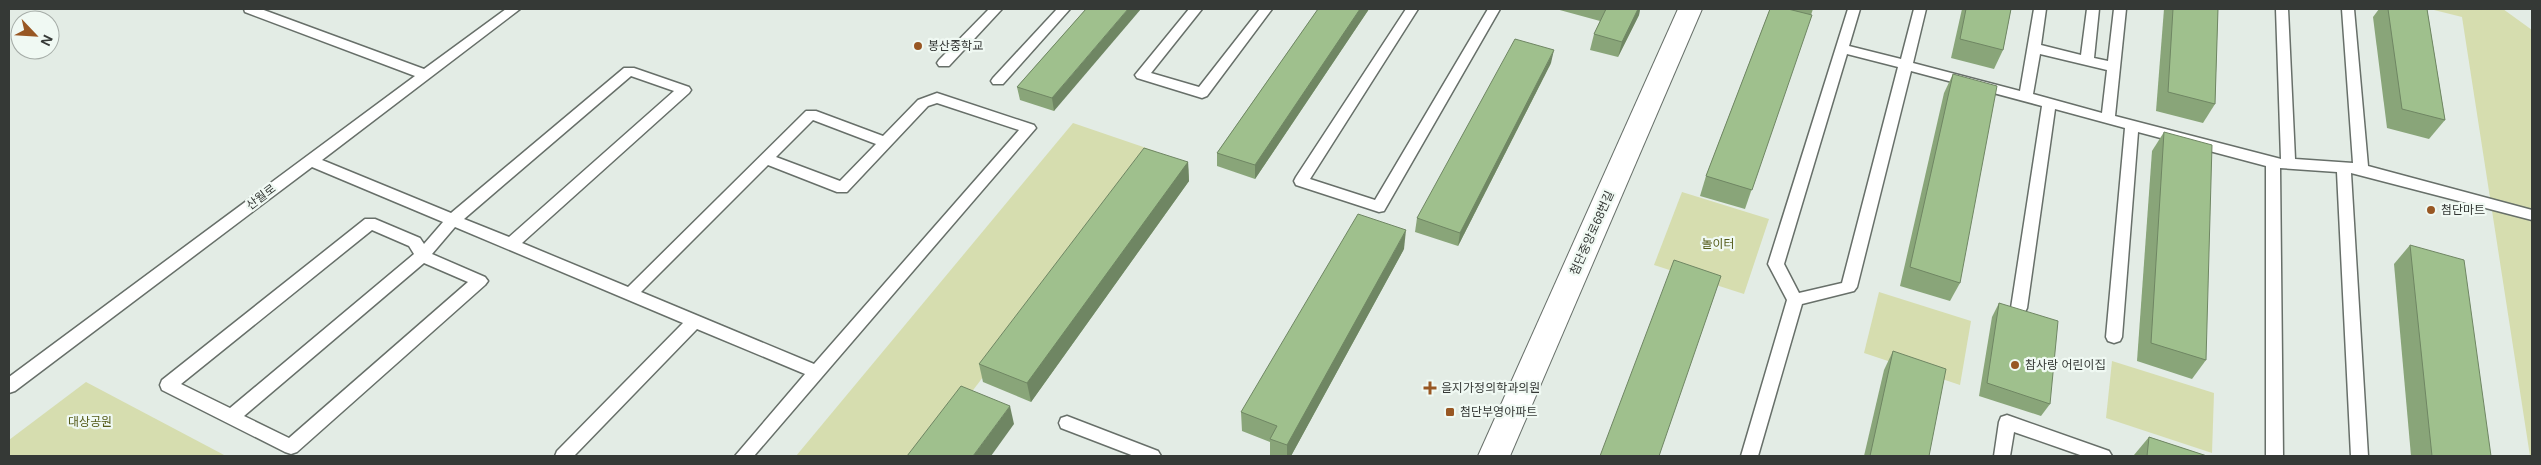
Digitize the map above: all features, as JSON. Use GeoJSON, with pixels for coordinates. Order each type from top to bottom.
{"type":"FeatureCollection","features":[{"type":"Feature","properties":{"kind":"street","name":"첨단중앙로68번길"},"geometry":{"type":"LineString","coordinates":[[1494,456],[1690,9]]}},
{"type":"Feature","properties":{"kind":"lane"},"geometry":{"type":"LineString","coordinates":[[250,9],[426,75]]}},
{"type":"Feature","properties":{"kind":"lane","name":"산월로"},"geometry":{"type":"LineString","coordinates":[[9,386],[514,9]]}},
{"type":"Feature","properties":{"kind":"lane"},"geometry":{"type":"LineString","coordinates":[[944,63],[996,9]]}},
{"type":"Feature","properties":{"kind":"lane"},"geometry":{"type":"LineString","coordinates":[[998,81],[1064,9]]}},
{"type":"Feature","properties":{"kind":"lane"},"geometry":{"type":"LineString","coordinates":[[1196,9],[1142,75],[1202,93],[1266,9]]}},
{"type":"Feature","properties":{"kind":"lane"},"geometry":{"type":"LineString","coordinates":[[1412,9],[1301,181],[1379,207],[1494,9]]}},
{"type":"Feature","properties":{"kind":"lane"},"geometry":{"type":"LineString","coordinates":[[1749,456],[1795,300],[1776,264],[1854,9]]}},
{"type":"Feature","properties":{"kind":"lane"},"geometry":{"type":"LineString","coordinates":[[1795,300],[1849,287],[1920,9]]}},
{"type":"Feature","properties":{"kind":"lane"},"geometry":{"type":"LineString","coordinates":[[2026,97],[2040,9]]}},
{"type":"Feature","properties":{"kind":"lane"},"geometry":{"type":"LineString","coordinates":[[2087,61],[2093,9]]}},
{"type":"Feature","properties":{"kind":"lane"},"geometry":{"type":"LineString","coordinates":[[2108,119],[2120,9]]}},
{"type":"Feature","properties":{"kind":"lane"},"geometry":{"type":"LineString","coordinates":[[2274,456],[2282,9]]}},
{"type":"Feature","properties":{"kind":"lane"},"geometry":{"type":"LineString","coordinates":[[2348,9],[2361,169]]}},
{"type":"Feature","properties":{"kind":"lane"},"geometry":{"type":"LineString","coordinates":[[1842,48],[2280,164],[2361,169],[2532,214]]}},
{"type":"Feature","properties":{"kind":"lane"},"geometry":{"type":"LineString","coordinates":[[2034,48],[2114,67]]}},
{"type":"Feature","properties":{"kind":"lane"},"geometry":{"type":"LineString","coordinates":[[231,417],[422,256],[453,220],[629,71],[684,90],[511,244]]}},
{"type":"Feature","properties":{"kind":"lane"},"geometry":{"type":"LineString","coordinates":[[744,456],[1029,128],[937,98],[923,104],[842,188],[766,159]]}},
{"type":"Feature","properties":{"kind":"lane"},"geometry":{"type":"LineString","coordinates":[[2019,308],[2050,103]]}},
{"type":"Feature","properties":{"kind":"lane"},"geometry":{"type":"LineString","coordinates":[[630,294],[811,114],[885,142]]}},
{"type":"Feature","properties":{"kind":"lane"},"geometry":{"type":"LineString","coordinates":[[2114,337],[2132,126]]}},
{"type":"Feature","properties":{"kind":"lane"},"geometry":{"type":"LineString","coordinates":[[311,161],[817,372]]}},
{"type":"Feature","properties":{"kind":"lane"},"geometry":{"type":"LineString","coordinates":[[2344,168],[2359,456]]}},
{"type":"Feature","properties":{"kind":"lane"},"geometry":{"type":"LineString","coordinates":[[370,223],[415,242],[422,256],[480,281],[291,447],[168,385],[370,223]]}},
{"type":"Feature","properties":{"kind":"lane"},"geometry":{"type":"LineString","coordinates":[[563,456],[695,321]]}},
{"type":"Feature","properties":{"kind":"lane"},"geometry":{"type":"LineString","coordinates":[[2002,456],[2007,422],[2103,456]]}},
{"type":"Feature","properties":{"kind":"lane"},"geometry":{"type":"LineString","coordinates":[[1067,423],[1152,456]]}},
{"type":"Feature","properties":{"kind":"green space"},"geometry":{"type":"Polygon","coordinates":[[[2430,9],[2503,9],[2532,30],[2532,456],[2530,456],[2462,17],[2430,9]]]}},
{"type":"Feature","properties":{"kind":"green space"},"geometry":{"type":"Polygon","coordinates":[[[1073,123],[1155,151],[923,456],[796,456],[1073,123]]]}},
{"type":"Feature","properties":{"kind":"green space","name":"놀이터"},"geometry":{"type":"Polygon","coordinates":[[[1682,192],[1769,219],[1744,294],[1654,265],[1682,192]]]}},
{"type":"Feature","properties":{"kind":"green space"},"geometry":{"type":"Polygon","coordinates":[[[1879,292],[1971,321],[1960,385],[1864,353],[1879,292]]]}},
{"type":"Feature","properties":{"kind":"green space"},"geometry":{"type":"Polygon","coordinates":[[[2112,361],[2214,393],[2212,453],[2106,418],[2112,361]]]}},
{"type":"Feature","properties":{"kind":"green space","name":"대상공원"},"geometry":{"type":"Polygon","coordinates":[[[86,382],[226,456],[9,456],[9,440],[86,382]]]}},
{"type":"Feature","properties":{"kind":"building"},"geometry":{"type":"Polygon","coordinates":[[[1086,9],[1128,9],[1052,98],[1017,87],[1086,9]]]}},
{"type":"Feature","properties":{"kind":"building"},"geometry":{"type":"Polygon","coordinates":[[[1318,9],[1360,9],[1255,165],[1217,153],[1318,9]]]}},
{"type":"Feature","properties":{"kind":"building"},"geometry":{"type":"Polygon","coordinates":[[[1606,9],[1638,9],[1622,42],[1594,34],[1606,9]]]}},
{"type":"Feature","properties":{"kind":"building"},"geometry":{"type":"Polygon","coordinates":[[[1770,9],[1788,9],[1812,15],[1752,190],[1706,176],[1770,9]]]}},
{"type":"Feature","properties":{"kind":"building"},"geometry":{"type":"Polygon","coordinates":[[[1966,9],[2011,9],[2003,50],[1960,39],[1966,9]]]}},
{"type":"Feature","properties":{"kind":"building"},"geometry":{"type":"Polygon","coordinates":[[[2173,9],[2218,9],[2215,104],[2168,92],[2173,9]]]}},
{"type":"Feature","properties":{"kind":"building"},"geometry":{"type":"Polygon","coordinates":[[[2388,9],[2427,9],[2445,120],[2402,109],[2388,9]]]}},
{"type":"Feature","properties":{"kind":"building"},"geometry":{"type":"Polygon","coordinates":[[[1515,39],[1554,50],[1460,233],[1417,218],[1515,39]]]}},
{"type":"Feature","properties":{"kind":"building"},"geometry":{"type":"Polygon","coordinates":[[[1953,74],[1997,86],[1960,283],[1910,267],[1953,74]]]}},
{"type":"Feature","properties":{"kind":"building"},"geometry":{"type":"Polygon","coordinates":[[[2164,132],[2212,145],[2206,360],[2151,343],[2164,132]]]}},
{"type":"Feature","properties":{"kind":"building"},"geometry":{"type":"Polygon","coordinates":[[[1144,148],[1188,162],[1027,383],[979,364],[1144,148]]]}},
{"type":"Feature","properties":{"kind":"building"},"geometry":{"type":"Polygon","coordinates":[[[1358,214],[1406,230],[1287,445],[1270,439],[1277,426],[1241,412],[1358,214]]]}},
{"type":"Feature","properties":{"kind":"building"},"geometry":{"type":"Polygon","coordinates":[[[2410,245],[2464,260],[2491,456],[2432,456],[2410,245]]]}},
{"type":"Feature","properties":{"kind":"building"},"geometry":{"type":"Polygon","coordinates":[[[1674,260],[1721,276],[1659,456],[1600,456],[1674,260]]]}},
{"type":"Feature","properties":{"kind":"building","name":"참사랑 어린이집"},"geometry":{"type":"Polygon","coordinates":[[[1999,303],[2058,321],[2050,404],[1987,383],[1999,303]]]}},
{"type":"Feature","properties":{"kind":"building"},"geometry":{"type":"Polygon","coordinates":[[[1893,351],[1946,369],[1929,456],[1870,456],[1893,351]]]}},
{"type":"Feature","properties":{"kind":"building"},"geometry":{"type":"Polygon","coordinates":[[[961,386],[1010,406],[973,456],[907,456],[961,386]]]}},
{"type":"Feature","properties":{"kind":"building"},"geometry":{"type":"Polygon","coordinates":[[[2149,437],[2207,456],[2147,456],[2149,437]]]}},
{"type":"Feature","properties":{"kind":"place","name":"봉산중학교"},"geometry":{"type":"Point","coordinates":[918,46]}},
{"type":"Feature","properties":{"kind":"place","name":"첨단마트"},"geometry":{"type":"Point","coordinates":[2431,210]}},
{"type":"Feature","properties":{"kind":"place","name":"참사랑 어린이집"},"geometry":{"type":"Point","coordinates":[2015,365]}},
{"type":"Feature","properties":{"kind":"place","name":"을지가정의학과의원"},"geometry":{"type":"Point","coordinates":[1430,388]}},
{"type":"Feature","properties":{"kind":"place","name":"첨단부영아파트"},"geometry":{"type":"Point","coordinates":[1450,412]}}]}
